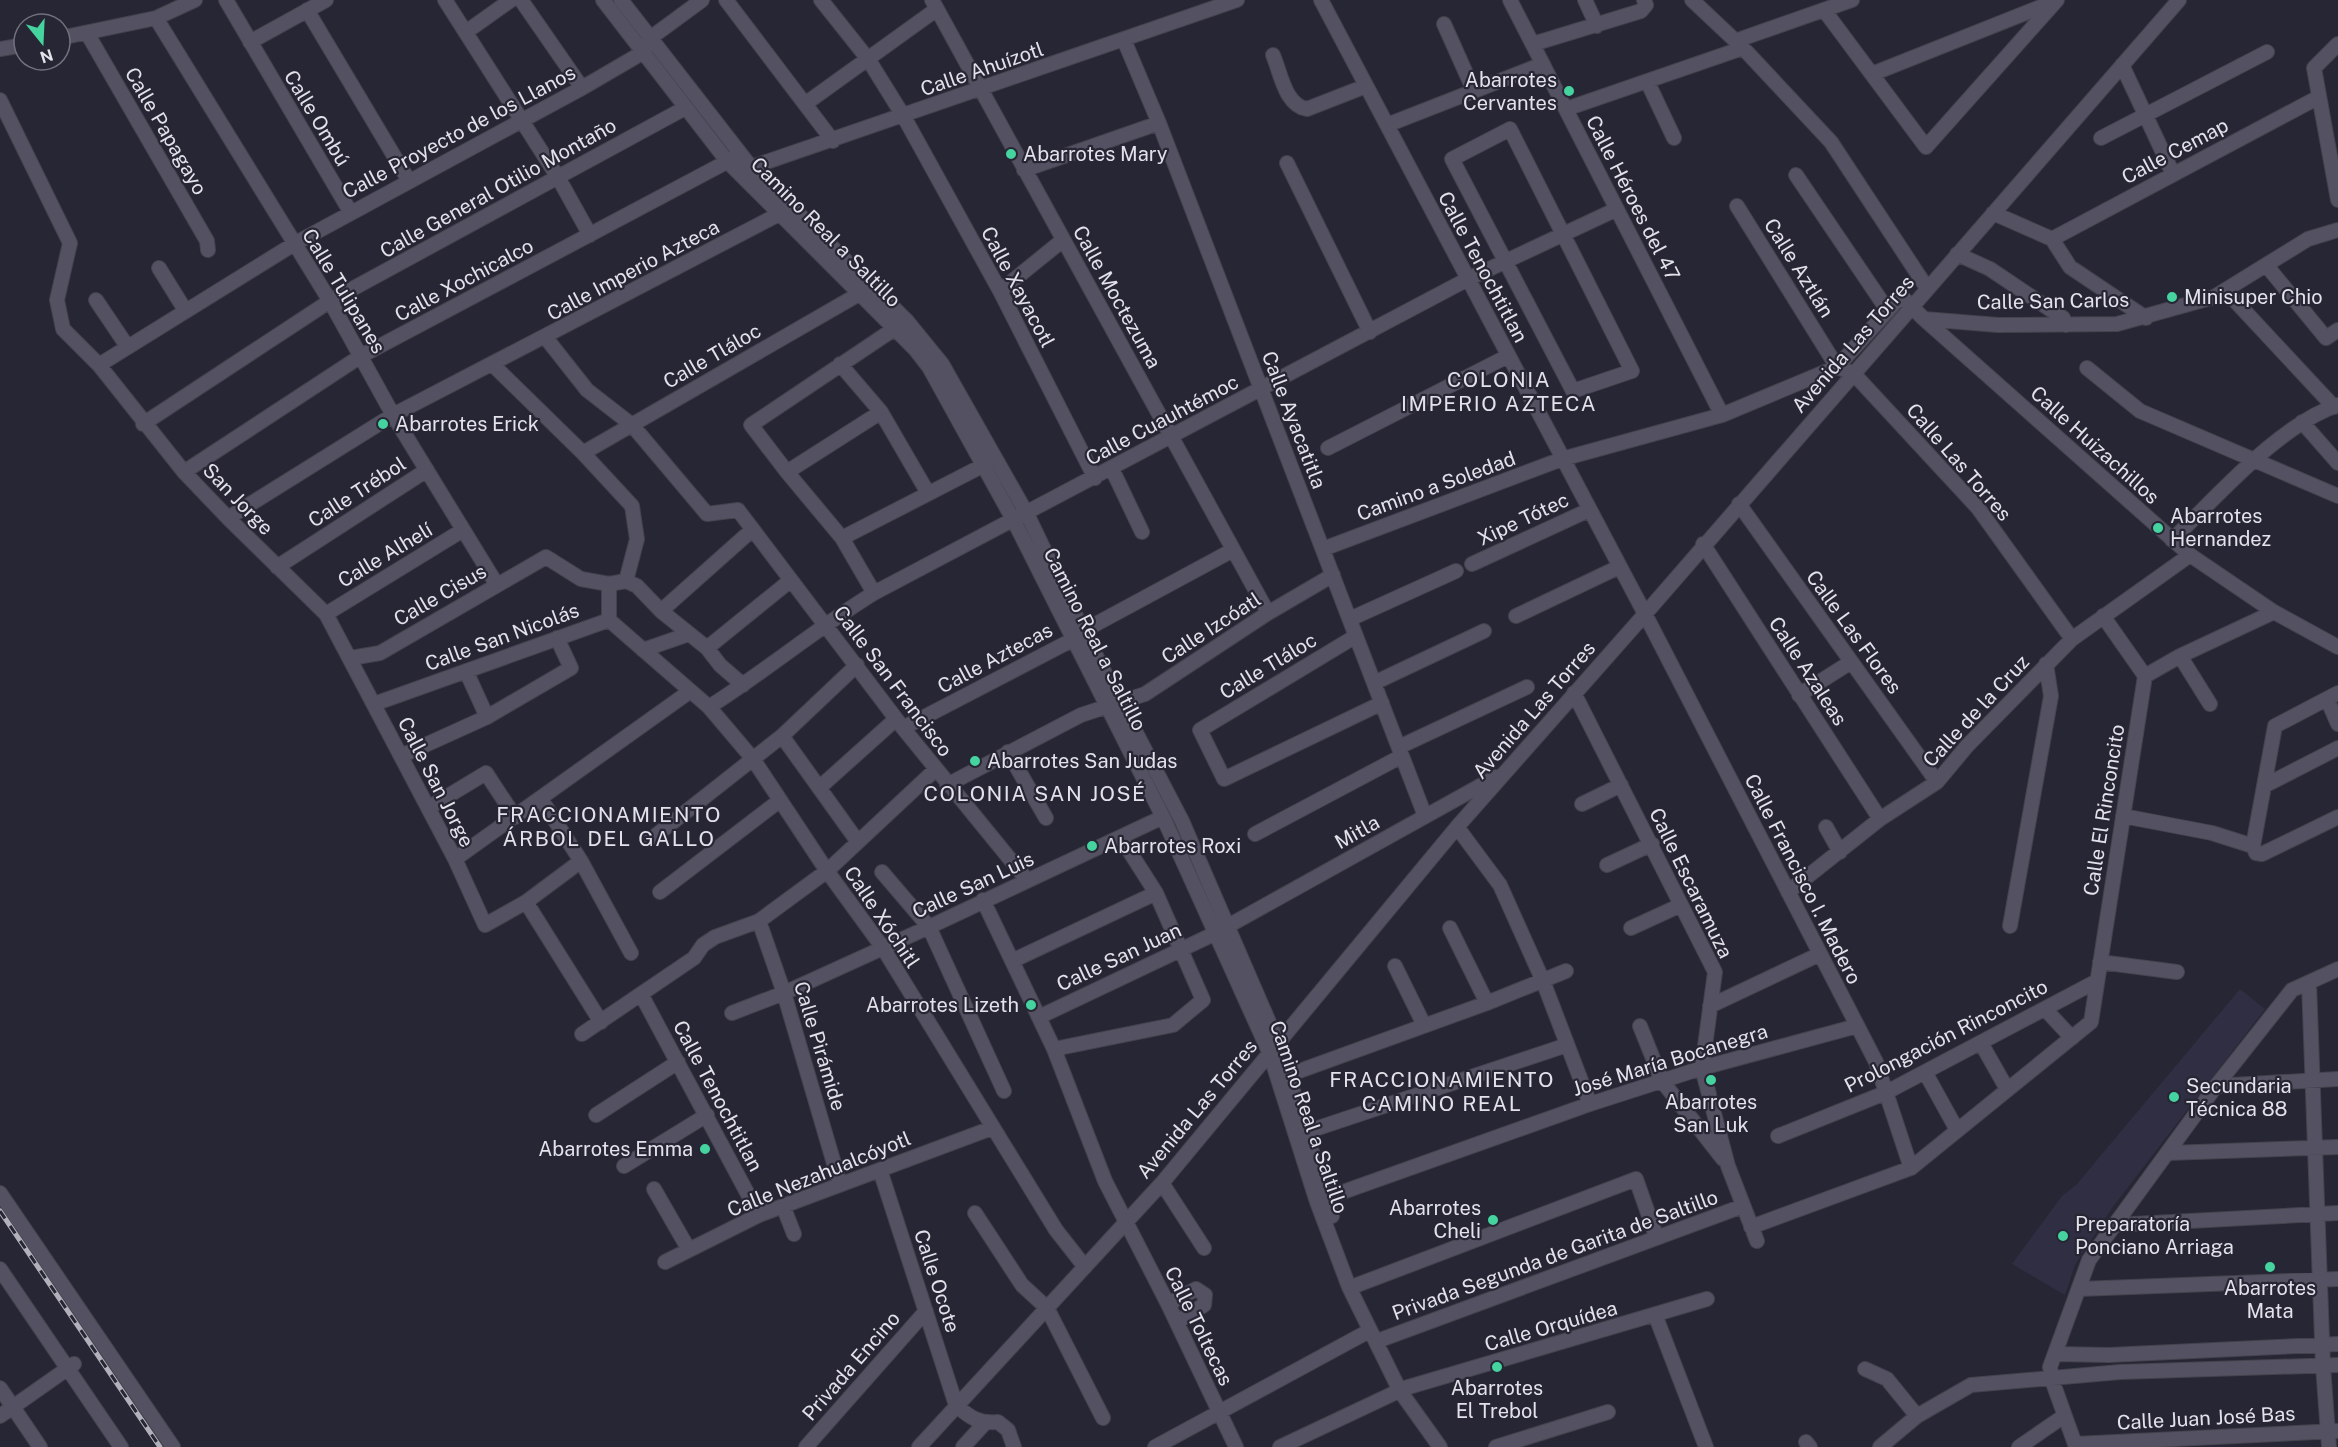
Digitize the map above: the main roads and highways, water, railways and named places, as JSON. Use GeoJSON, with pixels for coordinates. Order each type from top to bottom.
{"type":"FeatureCollection","features":[{"type":"Feature","properties":{"kind":"railway"},"geometry":{"type":"LineString","coordinates":[[0,1211],[160,1447]]}},
{"type":"Feature","properties":{"kind":"place","name":"Abarrotes Cervantes"},"geometry":{"type":"Point","coordinates":[1569,91]}},
{"type":"Feature","properties":{"kind":"place","name":"Abarrotes Mary"},"geometry":{"type":"Point","coordinates":[1011,154]}},
{"type":"Feature","properties":{"kind":"place","name":"Minisuper Chio"},"geometry":{"type":"Point","coordinates":[2172,297]}},
{"type":"Feature","properties":{"kind":"place","name":"Abarrotes Erick"},"geometry":{"type":"Point","coordinates":[383,424]}},
{"type":"Feature","properties":{"kind":"place","name":"Abarrotes Hernandez"},"geometry":{"type":"Point","coordinates":[2158,528]}},
{"type":"Feature","properties":{"kind":"place","name":"Abarrotes San Judas"},"geometry":{"type":"Point","coordinates":[975,761]}},
{"type":"Feature","properties":{"kind":"place","name":"Abarrotes Roxi"},"geometry":{"type":"Point","coordinates":[1092,846]}},
{"type":"Feature","properties":{"kind":"place","name":"Abarrotes Lizeth"},"geometry":{"type":"Point","coordinates":[1031,1005]}},
{"type":"Feature","properties":{"kind":"place","name":"Abarrotes San Luk"},"geometry":{"type":"Point","coordinates":[1711,1080]}},
{"type":"Feature","properties":{"kind":"place","name":"Secundaria Técnica 88"},"geometry":{"type":"Point","coordinates":[2174,1097]}},
{"type":"Feature","properties":{"kind":"place","name":"Abarrotes Emma"},"geometry":{"type":"Point","coordinates":[705,1149]}},
{"type":"Feature","properties":{"kind":"place","name":"Abarrotes Cheli"},"geometry":{"type":"Point","coordinates":[1493,1220]}},
{"type":"Feature","properties":{"kind":"place","name":"Preparatoría Ponciano Arriaga"},"geometry":{"type":"Point","coordinates":[2063,1236]}},
{"type":"Feature","properties":{"kind":"place","name":"Abarrotes Mata"},"geometry":{"type":"Point","coordinates":[2270,1267]}},
{"type":"Feature","properties":{"kind":"place","name":"Abarrotes El Trebol"},"geometry":{"type":"Point","coordinates":[1497,1367]}},
{"type":"Feature","properties":{"kind":"district","name":"COLONIA IMPERIO AZTECA"},"geometry":{"type":"Point","coordinates":[1499,391]}},
{"type":"Feature","properties":{"kind":"district","name":"COLONIA SAN JOSÉ"},"geometry":{"type":"Point","coordinates":[1035,793]}},
{"type":"Feature","properties":{"kind":"district","name":"FRACCIONAMIENTO ÁRBOL DEL GALLO"},"geometry":{"type":"Point","coordinates":[609,826]}},
{"type":"Feature","properties":{"kind":"district","name":"FRACCIONAMIENTO CAMINO REAL"},"geometry":{"type":"Point","coordinates":[1442,1091]}}]}
